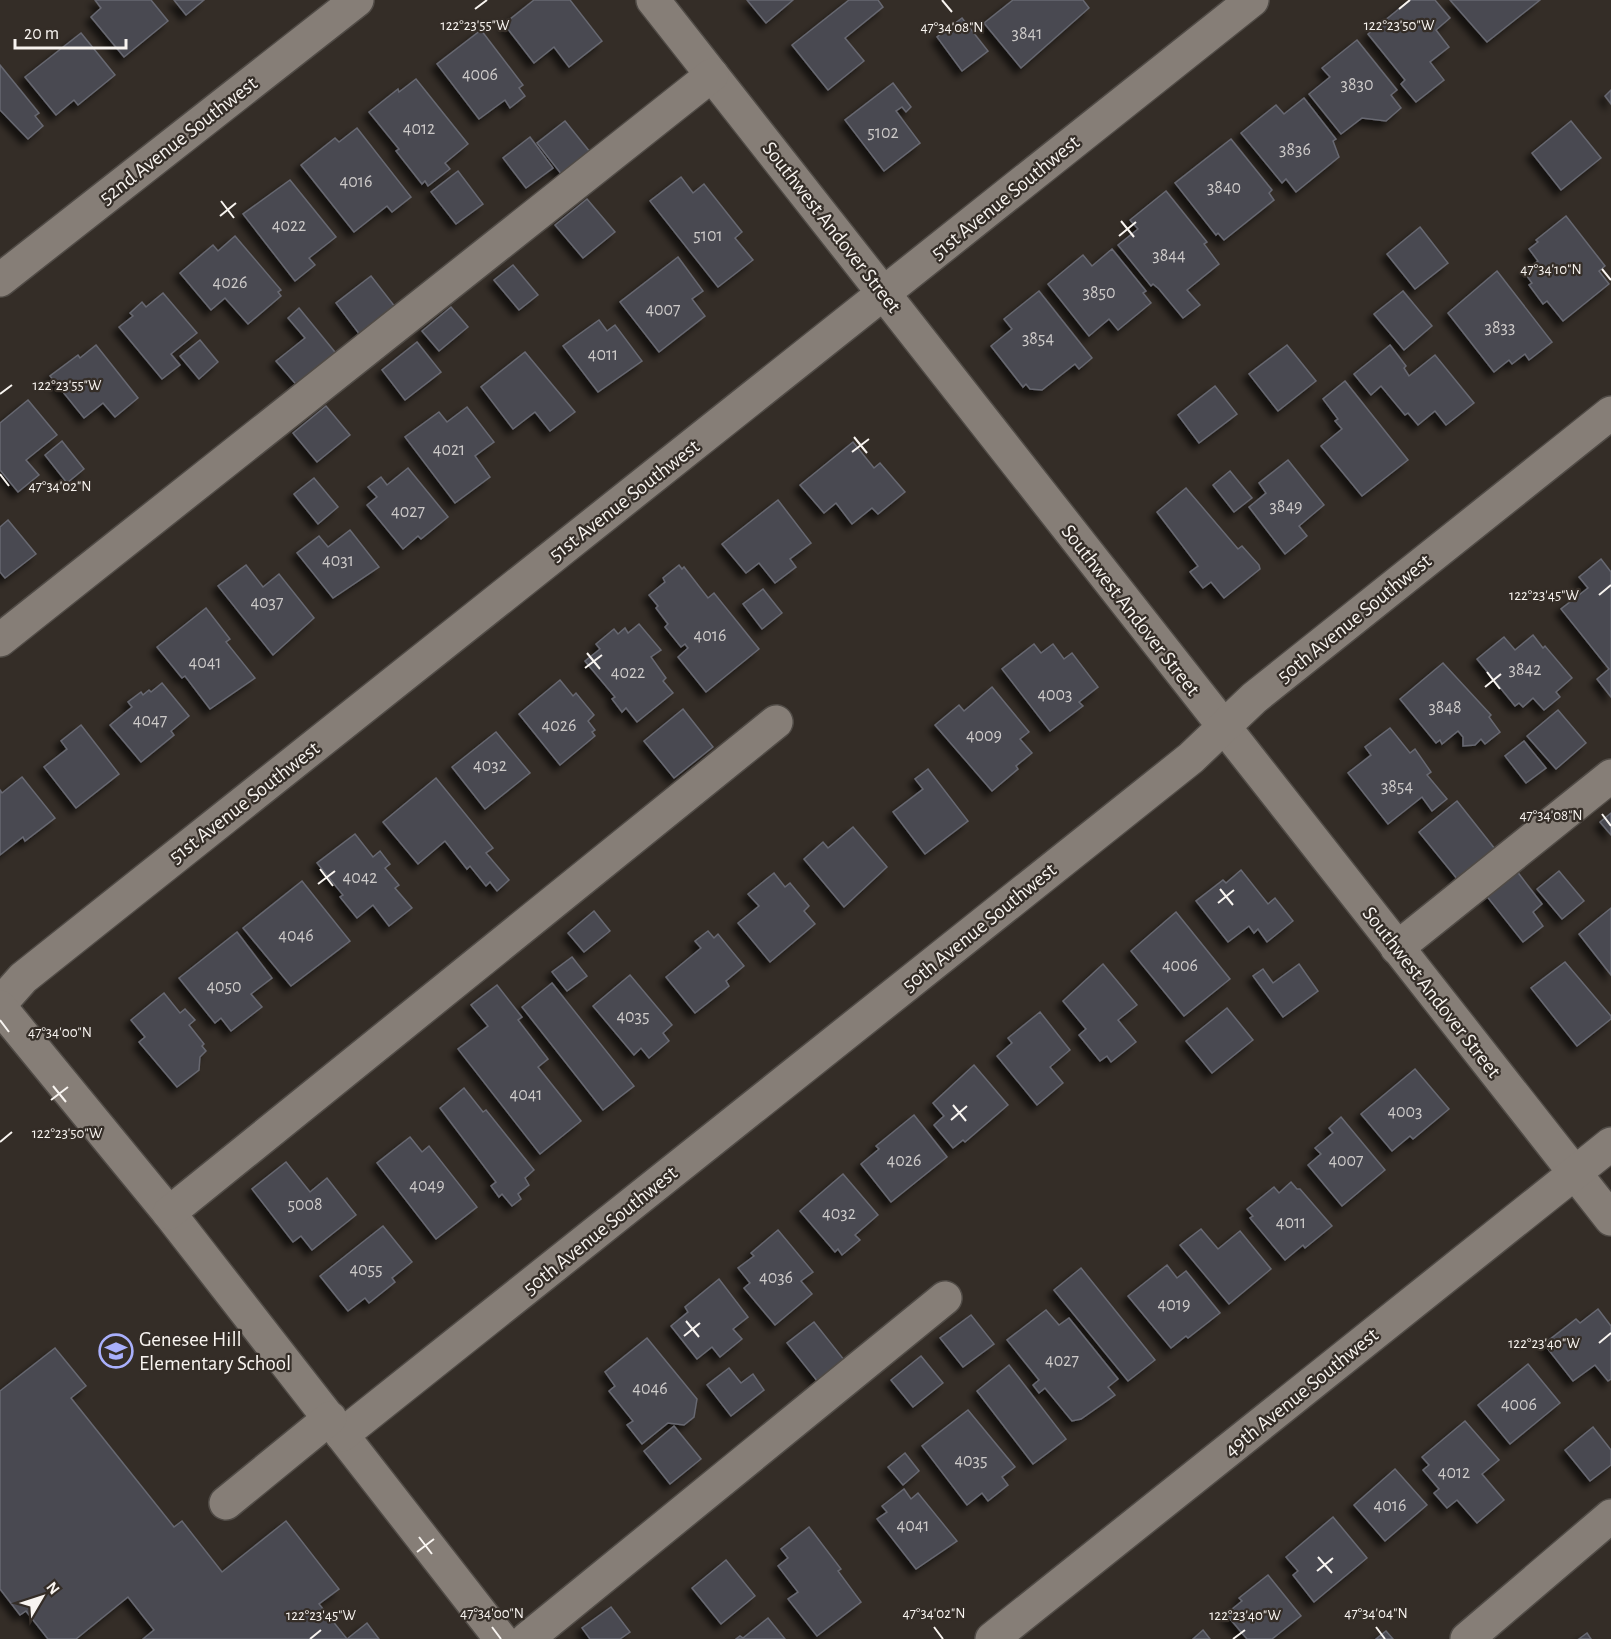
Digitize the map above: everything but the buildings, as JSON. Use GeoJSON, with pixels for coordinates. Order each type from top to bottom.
{"type":"FeatureCollection","features":[{"type":"Feature","properties":{"kind":"street","name":"52nd Avenue Southwest"},"geometry":{"type":"LineString","coordinates":[[0,280],[357,0]]}},
{"type":"Feature","properties":{"kind":"street","name":"Southwest Andover Street"},"geometry":{"type":"LineString","coordinates":[[652,0],[1611,1220]]}},
{"type":"Feature","properties":{"kind":"street","name":"51st Avenue Southwest"},"geometry":{"type":"LineString","coordinates":[[0,1005],[23,978],[1252,0]]}},
{"type":"Feature","properties":{"kind":"street"},"geometry":{"type":"LineString","coordinates":[[0,640],[712,75]]}},
{"type":"Feature","properties":{"kind":"street","name":"50th Avenue Southwest"},"geometry":{"type":"LineString","coordinates":[[226,1503],[336,1426],[1182,766],[1254,698],[1611,413]]}},
{"type":"Feature","properties":{"kind":"street"},"geometry":{"type":"LineString","coordinates":[[169,1213],[776,723]]}},
{"type":"Feature","properties":{"kind":"street"},"geometry":{"type":"LineString","coordinates":[[1397,948],[1611,776]]}},
{"type":"Feature","properties":{"kind":"street"},"geometry":{"type":"LineString","coordinates":[[0,1005],[169,1213],[501,1639]]}},
{"type":"Feature","properties":{"kind":"street","name":"49th Avenue Southwest"},"geometry":{"type":"LineString","coordinates":[[992,1639],[1611,1144]]}},
{"type":"Feature","properties":{"kind":"street"},"geometry":{"type":"LineString","coordinates":[[527,1639],[945,1298]]}},
{"type":"Feature","properties":{"kind":"street"},"geometry":{"type":"LineString","coordinates":[[1467,1639],[1611,1516]]}},
{"type":"Feature","properties":{"kind":"place","name":"Genesee Hill Elementary School"},"geometry":{"type":"Point","coordinates":[116,1351]}}]}
